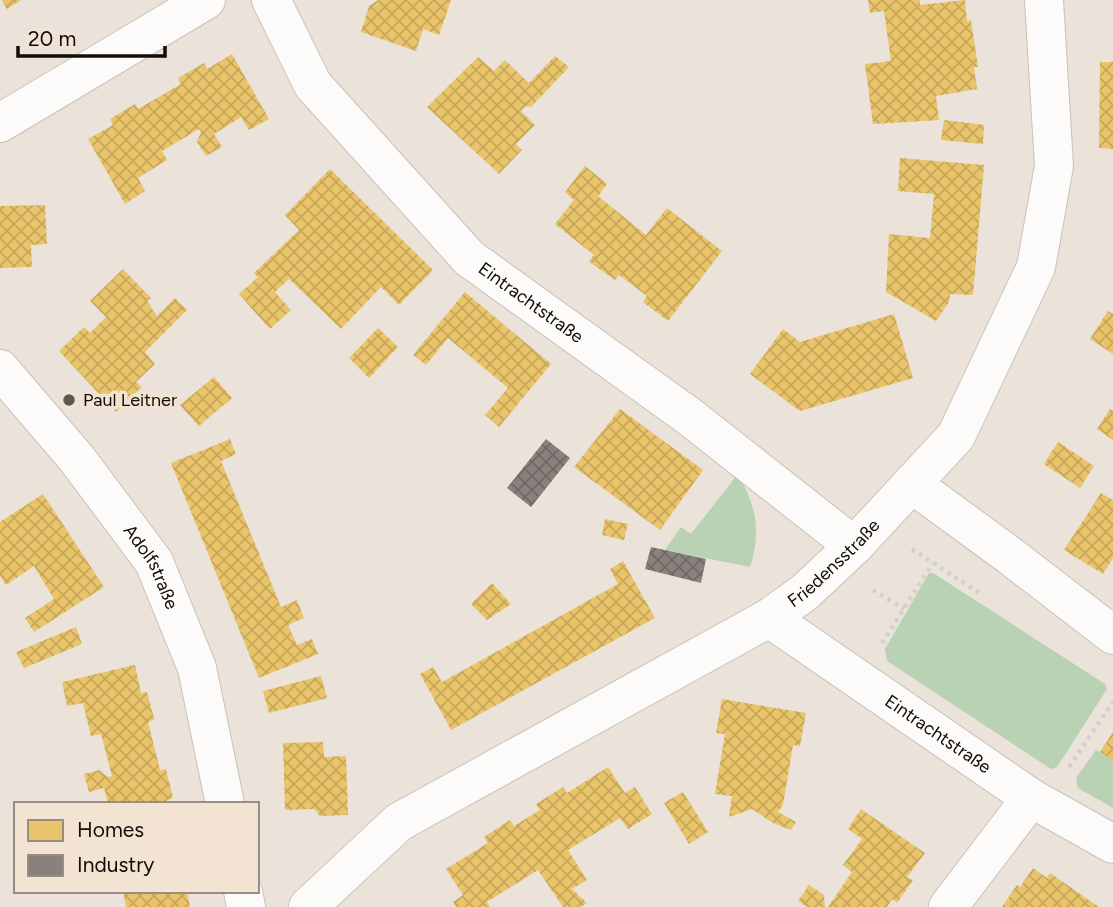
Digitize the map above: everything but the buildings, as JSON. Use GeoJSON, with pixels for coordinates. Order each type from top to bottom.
{"type":"FeatureCollection","features":[{"type":"Feature","properties":{"kind":"street"},"geometry":{"type":"LineString","coordinates":[[0,122],[206,0]]}},
{"type":"Feature","properties":{"kind":"street","name":"Eintrachtstraße"},"geometry":{"type":"LineString","coordinates":[[271,0],[313,85],[469,258],[690,417],[854,546]]}},
{"type":"Feature","properties":{"kind":"street","name":"Friedensstraße"},"geometry":{"type":"LineString","coordinates":[[308,907],[399,822],[769,618],[805,592],[854,546],[956,436],[1036,267],[1054,166],[1044,0]]}},
{"type":"Feature","properties":{"kind":"street","name":"Adolfstraße"},"geometry":{"type":"LineString","coordinates":[[0,369],[77,459],[154,562],[197,668],[225,802]]}},
{"type":"Feature","properties":{"kind":"street"},"geometry":{"type":"LineString","coordinates":[[912,484],[1113,635]]}},
{"type":"Feature","properties":{"kind":"street","name":"Eintrachtstraße"},"geometry":{"type":"LineString","coordinates":[[769,618],[1031,798],[1113,844]]}},
{"type":"Feature","properties":{"kind":"street"},"geometry":{"type":"LineString","coordinates":[[948,907],[1031,798]]}},
{"type":"Feature","properties":{"kind":"path"},"geometry":{"type":"LineString","coordinates":[[909,547],[989,600]]}},
{"type":"Feature","properties":{"kind":"path"},"geometry":{"type":"LineString","coordinates":[[877,651],[933,563]]}},
{"type":"Feature","properties":{"kind":"path"},"geometry":{"type":"LineString","coordinates":[[869,587],[904,610]]}},
{"type":"Feature","properties":{"kind":"path"},"geometry":{"type":"LineString","coordinates":[[1031,798],[1059,782],[1113,702]]}},
{"type":"Feature","properties":{"kind":"green space"},"geometry":{"type":"Polygon","coordinates":[[[737,475],[749,497],[755,520],[755,543],[750,567],[665,550],[681,527],[691,534],[737,475]]]}},
{"type":"Feature","properties":{"kind":"green space"},"geometry":{"type":"Polygon","coordinates":[[[929,573],[933,573],[1105,684],[1107,689],[1057,767],[1051,769],[887,661],[885,649],[929,573]]]}},
{"type":"Feature","properties":{"kind":"green space"},"geometry":{"type":"Polygon","coordinates":[[[1096,750],[1113,761],[1113,808],[1078,788],[1076,778],[1096,750]]]}},
{"type":"Feature","properties":{"kind":"place","name":"Paul Leitner"},"geometry":{"type":"Point","coordinates":[69,400]}}]}
